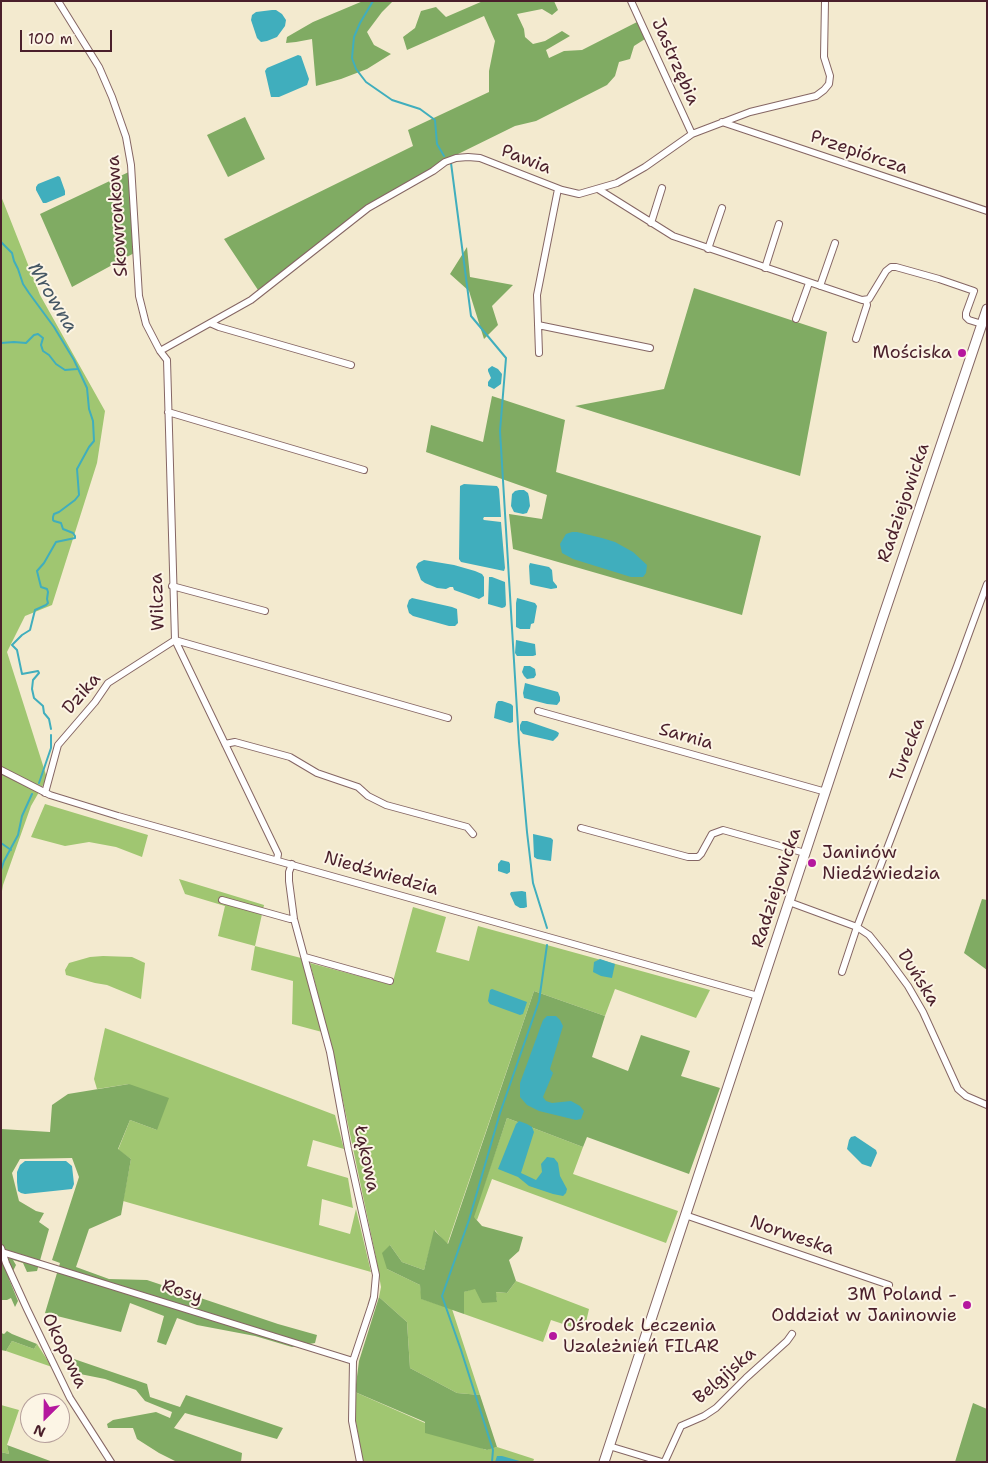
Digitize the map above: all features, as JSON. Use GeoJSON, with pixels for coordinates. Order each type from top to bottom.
{"type":"FeatureCollection","features":[{"type":"Feature","properties":{"kind":"main road","name":"Radziejowicka"},"geometry":{"type":"LineString","coordinates":[[604,1462],[882,620],[987,309]]}},
{"type":"Feature","properties":{"kind":"street","name":"Skowronkowa"},"geometry":{"type":"LineString","coordinates":[[58,1],[99,67],[126,137],[131,165],[139,296],[146,324],[160,351]]}},
{"type":"Feature","properties":{"kind":"street","name":"Jastrzębia"},"geometry":{"type":"LineString","coordinates":[[631,1],[692,134]]}},
{"type":"Feature","properties":{"kind":"street","name":"Pawia"},"geometry":{"type":"LineString","coordinates":[[160,351],[251,300],[368,208],[433,171],[445,162],[456,158],[480,158],[558,189],[579,194],[617,183],[642,169],[692,134],[750,112],[816,96],[829,84],[830,76],[824,57],[825,1]]}},
{"type":"Feature","properties":{"kind":"street","name":"Przepiórcza"},"geometry":{"type":"LineString","coordinates":[[722,122],[987,211]]}},
{"type":"Feature","properties":{"kind":"street"},"geometry":{"type":"LineString","coordinates":[[651,223],[662,188]]}},
{"type":"Feature","properties":{"kind":"street"},"geometry":{"type":"LineString","coordinates":[[539,353],[537,295],[558,189]]}},
{"type":"Feature","properties":{"kind":"street"},"geometry":{"type":"LineString","coordinates":[[598,190],[672,236],[862,300],[869,299],[886,272],[892,267],[939,279],[974,291],[966,317],[969,320],[982,324]]}},
{"type":"Feature","properties":{"kind":"street"},"geometry":{"type":"LineString","coordinates":[[708,249],[722,208]]}},
{"type":"Feature","properties":{"kind":"street"},"geometry":{"type":"LineString","coordinates":[[765,268],[779,224]]}},
{"type":"Feature","properties":{"kind":"street"},"geometry":{"type":"LineString","coordinates":[[820,286],[835,243]]}},
{"type":"Feature","properties":{"kind":"street"},"geometry":{"type":"LineString","coordinates":[[796,319],[809,283]]}},
{"type":"Feature","properties":{"kind":"street"},"geometry":{"type":"LineString","coordinates":[[856,339],[867,305],[866,300]]}},
{"type":"Feature","properties":{"kind":"street"},"geometry":{"type":"LineString","coordinates":[[210,323],[350,365]]}},
{"type":"Feature","properties":{"kind":"street"},"geometry":{"type":"LineString","coordinates":[[538,325],[650,348]]}},
{"type":"Feature","properties":{"kind":"street","name":"Wilcza"},"geometry":{"type":"LineString","coordinates":[[160,351],[167,360],[174,640],[278,854],[277,860]]}},
{"type":"Feature","properties":{"kind":"street"},"geometry":{"type":"LineString","coordinates":[[168,412],[364,470]]}},
{"type":"Feature","properties":{"kind":"street","name":"Turecka"},"geometry":{"type":"LineString","coordinates":[[842,972],[857,927],[987,584]]}},
{"type":"Feature","properties":{"kind":"street"},"geometry":{"type":"LineString","coordinates":[[172,586],[265,611]]}},
{"type":"Feature","properties":{"kind":"street"},"geometry":{"type":"LineString","coordinates":[[174,640],[448,718]]}},
{"type":"Feature","properties":{"kind":"street","name":"Dzika"},"geometry":{"type":"LineString","coordinates":[[45,793],[58,745],[95,702],[108,683],[174,640]]}},
{"type":"Feature","properties":{"kind":"street","name":"Sarnia"},"geometry":{"type":"LineString","coordinates":[[538,711],[826,792]]}},
{"type":"Feature","properties":{"kind":"street"},"geometry":{"type":"LineString","coordinates":[[225,744],[235,742],[290,757],[317,773],[353,785],[368,796],[386,805],[467,828],[473,834]]}},
{"type":"Feature","properties":{"kind":"street","name":"Niedźwiedzia"},"geometry":{"type":"LineString","coordinates":[[1,770],[45,793],[118,816],[758,996]]}},
{"type":"Feature","properties":{"kind":"street"},"geometry":{"type":"LineString","coordinates":[[581,828],[688,857],[701,854],[712,834],[723,830],[805,853]]}},
{"type":"Feature","properties":{"kind":"street","name":"Łąkowa"},"geometry":{"type":"LineString","coordinates":[[292,864],[289,872],[289,881],[294,919],[330,1052],[348,1149],[376,1275],[374,1297],[353,1361],[352,1421],[360,1462]]}},
{"type":"Feature","properties":{"kind":"street"},"geometry":{"type":"LineString","coordinates":[[222,900],[294,919]]}},
{"type":"Feature","properties":{"kind":"street","name":"Duńska"},"geometry":{"type":"LineString","coordinates":[[789,902],[857,927],[869,935],[908,986],[958,1089],[966,1096],[987,1105]]}},
{"type":"Feature","properties":{"kind":"street"},"geometry":{"type":"LineString","coordinates":[[305,957],[390,981]]}},
{"type":"Feature","properties":{"kind":"street","name":"Norweska"},"geometry":{"type":"LineString","coordinates":[[685,1215],[889,1285]]}},
{"type":"Feature","properties":{"kind":"street","name":"Rosy"},"geometry":{"type":"LineString","coordinates":[[2,1250],[353,1361]]}},
{"type":"Feature","properties":{"kind":"street","name":"Okopowa"},"geometry":{"type":"LineString","coordinates":[[2,1250],[27,1309],[70,1398],[111,1462]]}},
{"type":"Feature","properties":{"kind":"street","name":"Belgijska"},"geometry":{"type":"LineString","coordinates":[[609,1446],[662,1462],[665,1461],[681,1426],[704,1416],[716,1408],[787,1341],[792,1334]]}},
{"type":"Feature","properties":{"kind":"green space"},"geometry":{"type":"Polygon","coordinates":[[[363,1],[393,1],[367,32],[374,45],[391,54],[367,69],[316,86],[312,39],[286,43],[287,37],[313,22],[363,1]]]}},
{"type":"Feature","properties":{"kind":"green space"},"geometry":{"type":"Polygon","coordinates":[[[483,1],[554,1],[558,10],[552,15],[542,9],[517,14],[524,29],[525,37],[533,44],[545,41],[562,31],[570,36],[546,50],[549,58],[564,51],[582,50],[639,21],[645,39],[634,46],[630,59],[619,62],[615,76],[607,85],[536,121],[515,126],[454,156],[366,206],[258,290],[224,239],[413,146],[408,130],[489,92],[489,71],[495,41],[484,16],[407,50],[403,37],[415,28],[421,11],[436,7],[446,17],[483,1]]]}},
{"type":"Feature","properties":{"kind":"green space"},"geometry":{"type":"Polygon","coordinates":[[[245,117],[265,159],[228,177],[207,135],[245,117]]]}},
{"type":"Feature","properties":{"kind":"green space"},"geometry":{"type":"Polygon","coordinates":[[[133,170],[136,252],[72,287],[40,214],[133,170]]]}},
{"type":"Feature","properties":{"kind":"green space"},"geometry":{"type":"Polygon","coordinates":[[[1,196],[40,295],[105,411],[97,463],[52,605],[25,616],[7,652],[47,778],[31,806],[3,885],[1,897],[1,196]]]}},
{"type":"Feature","properties":{"kind":"green space"},"geometry":{"type":"Polygon","coordinates":[[[467,247],[470,277],[513,285],[492,306],[498,325],[484,339],[469,291],[450,274],[467,247]]]}},
{"type":"Feature","properties":{"kind":"green space"},"geometry":{"type":"Polygon","coordinates":[[[694,288],[827,332],[800,476],[575,406],[664,389],[694,288]]]}},
{"type":"Feature","properties":{"kind":"green space"},"geometry":{"type":"Polygon","coordinates":[[[492,396],[565,420],[556,472],[761,536],[742,615],[513,549],[509,514],[542,519],[547,495],[426,452],[431,425],[483,442],[492,396]]]}},
{"type":"Feature","properties":{"kind":"green space"},"geometry":{"type":"Polygon","coordinates":[[[45,804],[148,835],[142,857],[116,847],[89,842],[65,846],[31,837],[45,804]]]}},
{"type":"Feature","properties":{"kind":"green space"},"geometry":{"type":"Polygon","coordinates":[[[179,879],[264,905],[255,946],[218,936],[225,906],[185,894],[179,879]]]}},
{"type":"Feature","properties":{"kind":"green space"},"geometry":{"type":"Polygon","coordinates":[[[982,899],[987,900],[987,970],[964,953],[982,899]]]}},
{"type":"Feature","properties":{"kind":"green space"},"geometry":{"type":"Polygon","coordinates":[[[413,907],[446,917],[436,952],[469,961],[478,926],[710,990],[696,1018],[615,989],[605,1016],[534,991],[447,1245],[435,1230],[424,1270],[402,1262],[390,1245],[387,1269],[420,1285],[422,1299],[452,1309],[480,1395],[457,1393],[410,1368],[407,1322],[379,1297],[381,1287],[376,1258],[333,1053],[310,963],[392,985],[413,907]]]}},
{"type":"Feature","properties":{"kind":"green space"},"geometry":{"type":"Polygon","coordinates":[[[255,946],[301,958],[322,1032],[292,1024],[293,981],[251,970],[255,946]]]}},
{"type":"Feature","properties":{"kind":"green space"},"geometry":{"type":"Polygon","coordinates":[[[90,957],[132,957],[145,963],[141,999],[107,985],[66,975],[65,970],[69,963],[90,957]]]}},
{"type":"Feature","properties":{"kind":"green space"},"geometry":{"type":"Polygon","coordinates":[[[534,991],[605,1016],[592,1057],[628,1071],[641,1035],[690,1051],[681,1076],[720,1088],[689,1174],[587,1137],[583,1147],[507,1118],[474,1217],[482,1226],[523,1237],[519,1251],[509,1260],[516,1281],[507,1293],[496,1292],[497,1302],[482,1303],[475,1289],[464,1292],[464,1314],[421,1299],[420,1285],[387,1269],[382,1253],[390,1245],[402,1262],[424,1270],[434,1230],[448,1244],[534,991]]]}},
{"type":"Feature","properties":{"kind":"green space"},"geometry":{"type":"Polygon","coordinates":[[[105,1028],[335,1115],[344,1149],[313,1140],[307,1166],[348,1178],[353,1208],[322,1199],[319,1225],[350,1234],[356,1209],[371,1272],[123,1201],[131,1159],[118,1150],[130,1120],[157,1130],[129,1084],[97,1089],[94,1079],[105,1028]]]}},
{"type":"Feature","properties":{"kind":"green space"},"geometry":{"type":"Polygon","coordinates":[[[129,1084],[169,1098],[157,1130],[130,1120],[118,1149],[131,1159],[121,1215],[89,1229],[76,1267],[109,1279],[147,1280],[278,1324],[317,1335],[315,1343],[292,1347],[255,1336],[197,1325],[177,1318],[166,1345],[157,1342],[164,1316],[130,1303],[121,1332],[45,1313],[60,1263],[52,1260],[79,1177],[72,1158],[20,1159],[12,1173],[19,1201],[36,1211],[44,1213],[39,1222],[49,1229],[37,1271],[27,1272],[23,1263],[13,1260],[16,1265],[9,1279],[18,1301],[15,1307],[11,1298],[1,1300],[1,1129],[50,1132],[52,1105],[68,1094],[129,1084]]]}},
{"type":"Feature","properties":{"kind":"green space"},"geometry":{"type":"Polygon","coordinates":[[[507,1118],[583,1147],[573,1174],[678,1211],[666,1243],[492,1179],[477,1220],[473,1217],[507,1118]]]}},
{"type":"Feature","properties":{"kind":"green space"},"geometry":{"type":"Polygon","coordinates":[[[516,1281],[589,1309],[584,1331],[551,1320],[543,1342],[464,1314],[464,1292],[475,1288],[497,1301],[495,1292],[507,1293],[516,1281]]]}},
{"type":"Feature","properties":{"kind":"green space"},"geometry":{"type":"Polygon","coordinates":[[[379,1297],[407,1322],[410,1368],[457,1393],[480,1395],[497,1447],[487,1450],[425,1433],[425,1422],[355,1392],[359,1361],[379,1297]]]}},
{"type":"Feature","properties":{"kind":"green space"},"geometry":{"type":"Polygon","coordinates":[[[7,1331],[37,1344],[34,1349],[12,1341],[6,1351],[1,1350],[1,1333],[4,1334],[7,1331]]]}},
{"type":"Feature","properties":{"kind":"green space"},"geometry":{"type":"Polygon","coordinates":[[[12,1341],[34,1349],[37,1344],[52,1367],[6,1351],[12,1341]]]}},
{"type":"Feature","properties":{"kind":"green space"},"geometry":{"type":"Polygon","coordinates":[[[74,1359],[147,1384],[150,1397],[180,1407],[186,1395],[283,1428],[277,1439],[185,1413],[174,1428],[242,1453],[241,1462],[177,1462],[137,1439],[133,1428],[108,1428],[107,1424],[113,1420],[156,1412],[170,1418],[172,1412],[145,1401],[136,1390],[105,1379],[80,1374],[74,1359]]]}},
{"type":"Feature","properties":{"kind":"green space"},"geometry":{"type":"Polygon","coordinates":[[[355,1392],[486,1450],[497,1447],[534,1459],[533,1462],[363,1462],[356,1422],[355,1392]]]}},
{"type":"Feature","properties":{"kind":"green space"},"geometry":{"type":"Polygon","coordinates":[[[973,1403],[987,1409],[987,1462],[955,1462],[973,1403]]]}},
{"type":"Feature","properties":{"kind":"green space"},"geometry":{"type":"Polygon","coordinates":[[[1,1405],[19,1410],[7,1445],[9,1454],[1,1452],[1,1405]]]}},
{"type":"Feature","properties":{"kind":"green space"},"geometry":{"type":"Polygon","coordinates":[[[7,1445],[53,1462],[1,1462],[1,1452],[9,1454],[7,1445]]]}},
{"type":"Feature","properties":{"kind":"water"},"geometry":{"type":"Polygon","coordinates":[[[272,10],[282,14],[286,20],[285,26],[277,37],[261,42],[257,38],[251,20],[252,15],[256,12],[272,10]]]}},
{"type":"Feature","properties":{"kind":"water"},"geometry":{"type":"Polygon","coordinates":[[[298,55],[301,56],[309,79],[307,85],[279,97],[271,97],[265,71],[267,68],[298,55]]]}},
{"type":"Feature","properties":{"kind":"water"},"geometry":{"type":"Polygon","coordinates":[[[58,176],[60,177],[65,195],[43,203],[36,187],[38,184],[58,176]]]}},
{"type":"Feature","properties":{"kind":"water"},"geometry":{"type":"Polygon","coordinates":[[[492,366],[502,374],[501,384],[494,389],[488,386],[491,378],[488,369],[492,366]]]}},
{"type":"Feature","properties":{"kind":"water"},"geometry":{"type":"Polygon","coordinates":[[[464,484],[497,486],[499,489],[501,517],[484,517],[483,519],[501,522],[504,571],[461,562],[459,559],[460,486],[464,484]]]}},
{"type":"Feature","properties":{"kind":"water"},"geometry":{"type":"Polygon","coordinates":[[[519,490],[524,490],[528,493],[530,506],[527,513],[514,512],[511,506],[512,494],[519,490]]]}},
{"type":"Feature","properties":{"kind":"water"},"geometry":{"type":"Polygon","coordinates":[[[572,532],[615,542],[633,552],[647,565],[646,573],[643,577],[631,577],[573,559],[562,553],[560,544],[566,534],[572,532]]]}},
{"type":"Feature","properties":{"kind":"water"},"geometry":{"type":"Polygon","coordinates":[[[424,560],[454,565],[482,574],[484,577],[484,596],[479,599],[454,590],[453,587],[446,589],[437,588],[425,583],[421,580],[416,567],[418,563],[424,560]]]}},
{"type":"Feature","properties":{"kind":"water"},"geometry":{"type":"Polygon","coordinates":[[[530,563],[549,567],[552,570],[553,581],[557,588],[551,589],[530,584],[530,563]]]}},
{"type":"Feature","properties":{"kind":"water"},"geometry":{"type":"Polygon","coordinates":[[[489,577],[505,582],[505,607],[502,608],[488,604],[489,577]]]}},
{"type":"Feature","properties":{"kind":"water"},"geometry":{"type":"Polygon","coordinates":[[[412,598],[457,609],[458,623],[455,626],[449,626],[413,616],[409,613],[407,606],[412,598]]]}},
{"type":"Feature","properties":{"kind":"water"},"geometry":{"type":"Polygon","coordinates":[[[517,598],[535,603],[537,606],[534,623],[531,624],[530,629],[516,627],[517,598]]]}},
{"type":"Feature","properties":{"kind":"water"},"geometry":{"type":"Polygon","coordinates":[[[516,640],[535,644],[536,655],[517,656],[515,653],[516,640]]]}},
{"type":"Feature","properties":{"kind":"water"},"geometry":{"type":"Polygon","coordinates":[[[524,666],[530,666],[535,669],[536,675],[534,678],[527,679],[524,676],[522,672],[524,666]]]}},
{"type":"Feature","properties":{"kind":"water"},"geometry":{"type":"Polygon","coordinates":[[[525,683],[558,692],[560,701],[557,705],[524,698],[525,683]]]}},
{"type":"Feature","properties":{"kind":"water"},"geometry":{"type":"Polygon","coordinates":[[[498,701],[513,706],[513,722],[510,723],[494,718],[498,701]]]}},
{"type":"Feature","properties":{"kind":"water"},"geometry":{"type":"Polygon","coordinates":[[[522,721],[556,731],[559,733],[558,736],[553,741],[523,734],[520,730],[522,721]]]}},
{"type":"Feature","properties":{"kind":"water"},"geometry":{"type":"Polygon","coordinates":[[[533,834],[553,840],[551,861],[534,857],[533,834]]]}},
{"type":"Feature","properties":{"kind":"water"},"geometry":{"type":"Polygon","coordinates":[[[501,860],[510,864],[510,872],[507,874],[498,871],[498,864],[501,860]]]}},
{"type":"Feature","properties":{"kind":"water"},"geometry":{"type":"Polygon","coordinates":[[[511,892],[526,892],[527,907],[520,908],[515,905],[510,894],[511,892]]]}},
{"type":"Feature","properties":{"kind":"water"},"geometry":{"type":"Polygon","coordinates":[[[600,959],[615,964],[612,978],[593,972],[594,962],[600,959]]]}},
{"type":"Feature","properties":{"kind":"water"},"geometry":{"type":"Polygon","coordinates":[[[492,989],[527,1002],[523,1014],[520,1015],[490,1004],[488,1001],[490,990],[492,989]]]}},
{"type":"Feature","properties":{"kind":"water"},"geometry":{"type":"Polygon","coordinates":[[[547,1016],[556,1016],[563,1026],[550,1069],[553,1073],[543,1097],[546,1101],[552,1103],[571,1101],[580,1106],[584,1111],[581,1119],[576,1120],[539,1111],[527,1105],[520,1097],[520,1083],[543,1020],[547,1016]]]}},
{"type":"Feature","properties":{"kind":"water"},"geometry":{"type":"Polygon","coordinates":[[[519,1121],[532,1127],[534,1132],[521,1173],[536,1180],[542,1172],[541,1164],[547,1157],[554,1158],[558,1163],[560,1176],[567,1189],[563,1196],[529,1186],[518,1177],[498,1169],[516,1124],[519,1121]]]}},
{"type":"Feature","properties":{"kind":"water"},"geometry":{"type":"Polygon","coordinates":[[[855,1136],[876,1150],[877,1153],[871,1167],[862,1164],[847,1149],[849,1140],[855,1136]]]}},
{"type":"Feature","properties":{"kind":"water"},"geometry":{"type":"Polygon","coordinates":[[[25,1161],[66,1161],[72,1166],[74,1184],[72,1189],[21,1193],[18,1191],[17,1172],[20,1165],[25,1161]]]}},
{"type":"Feature","properties":{"kind":"water"},"geometry":{"type":"Polygon","coordinates":[[[497,1456],[502,1456],[523,1462],[495,1462],[497,1456]]]}},
{"type":"Feature","properties":{"kind":"waterway"},"geometry":{"type":"LineString","coordinates":[[373,1],[354,37],[352,58],[356,69],[366,82],[392,100],[420,109],[435,120],[437,144],[444,156]]}},
{"type":"Feature","properties":{"kind":"waterway"},"geometry":{"type":"LineString","coordinates":[[451,163],[471,316],[506,358],[500,431],[519,743],[533,883],[547,928]]}},
{"type":"Feature","properties":{"kind":"waterway","name":"Mrowna"},"geometry":{"type":"LineString","coordinates":[[1,242],[12,253],[23,284],[54,327],[74,360],[87,388],[89,409],[93,421],[94,441],[77,469],[79,495],[75,500],[54,514],[53,517],[54,521],[61,523],[63,529],[73,533],[75,538],[56,542],[37,571],[41,587],[47,589],[48,603],[35,610],[30,630],[12,645],[17,650],[22,674],[38,671],[39,673],[33,680],[32,689],[34,698],[43,706],[51,729]]}},
{"type":"Feature","properties":{"kind":"waterway","name":"Mrowna"},"geometry":{"type":"LineString","coordinates":[[1,343],[26,343],[34,335],[38,334],[43,338],[41,345],[43,351],[56,364],[65,370],[77,369]]}},
{"type":"Feature","properties":{"kind":"waterway","name":"Mrowna"},"geometry":{"type":"LineString","coordinates":[[39,783],[51,748],[51,735]]}},
{"type":"Feature","properties":{"kind":"waterway","name":"Mrowna"},"geometry":{"type":"LineString","coordinates":[[1,870],[18,835],[22,816],[32,794]]}},
{"type":"Feature","properties":{"kind":"waterway","name":"Mrowna"},"geometry":{"type":"LineString","coordinates":[[1,843],[11,850]]}},
{"type":"Feature","properties":{"kind":"waterway"},"geometry":{"type":"LineString","coordinates":[[492,1462],[493,1450],[442,1296],[469,1220],[500,1113],[539,1001],[547,945]]}},
{"type":"Feature","properties":{"kind":"place","name":"Mościska"},"geometry":{"type":"Point","coordinates":[962,353]}},
{"type":"Feature","properties":{"kind":"place","name":"Janinów Niedźwiedzia"},"geometry":{"type":"Point","coordinates":[812,863]}},
{"type":"Feature","properties":{"kind":"place","name":"3M Poland - Oddział w Janinowie"},"geometry":{"type":"Point","coordinates":[967,1305]}},
{"type":"Feature","properties":{"kind":"place","name":"Ośrodek Leczenia Uzależnień FILAR"},"geometry":{"type":"Point","coordinates":[553,1336]}}]}
